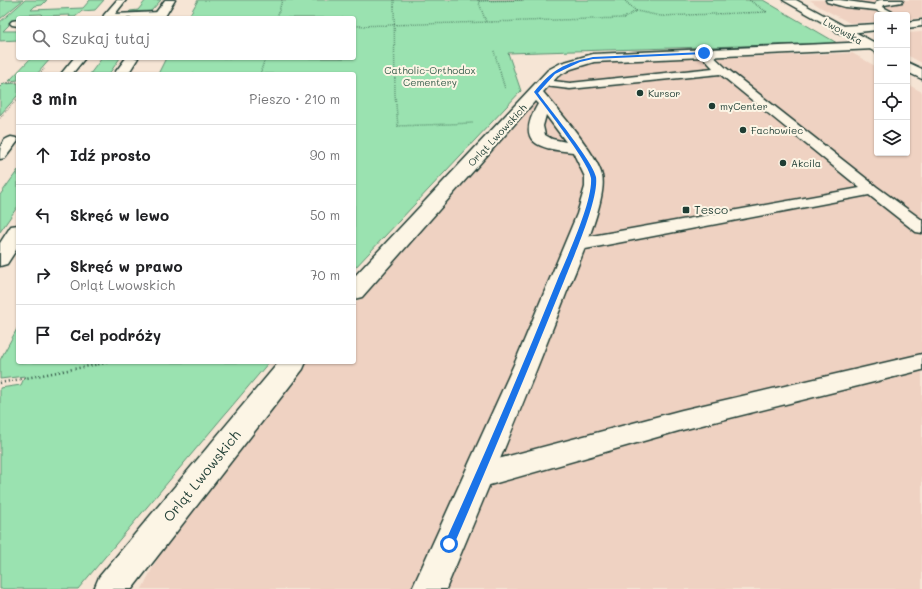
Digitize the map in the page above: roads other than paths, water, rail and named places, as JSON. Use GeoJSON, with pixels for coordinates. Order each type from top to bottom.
{"type":"FeatureCollection","features":[{"type":"Feature","properties":{"kind":"street"},"geometry":{"type":"LineString","coordinates":[[159,16],[170,0]]}},
{"type":"Feature","properties":{"kind":"street","name":"Lwowska"},"geometry":{"type":"LineString","coordinates":[[788,0],[874,48]]}},
{"type":"Feature","properties":{"kind":"street"},"geometry":{"type":"LineString","coordinates":[[841,30],[874,27]]}},
{"type":"Feature","properties":{"kind":"street","name":"Orląt Lwowskich"},"geometry":{"type":"LineString","coordinates":[[356,289],[542,93],[553,73],[566,66],[593,58],[874,48]]}},
{"type":"Feature","properties":{"kind":"street"},"geometry":{"type":"LineString","coordinates":[[122,72],[131,60]]}},
{"type":"Feature","properties":{"kind":"street"},"geometry":{"type":"LineString","coordinates":[[910,68],[922,75]]}},
{"type":"Feature","properties":{"kind":"street"},"geometry":{"type":"LineString","coordinates":[[429,589],[510,406],[575,245],[594,190],[594,176],[542,93]]}},
{"type":"Feature","properties":{"kind":"street"},"geometry":{"type":"LineString","coordinates":[[542,93],[534,126],[536,134],[543,141],[556,146],[577,148]]}},
{"type":"Feature","properties":{"kind":"street"},"geometry":{"type":"LineString","coordinates":[[0,259],[16,234]]}},
{"type":"Feature","properties":{"kind":"street","name":"Orląt Lwowskich"},"geometry":{"type":"LineString","coordinates":[[111,589],[292,364]]}},
{"type":"Feature","properties":{"kind":"lane"},"geometry":{"type":"LineString","coordinates":[[105,16],[122,0]]}},
{"type":"Feature","properties":{"kind":"lane"},"geometry":{"type":"LineString","coordinates":[[830,0],[846,4],[878,8],[887,12]]}},
{"type":"Feature","properties":{"kind":"lane"},"geometry":{"type":"LineString","coordinates":[[878,8],[880,3],[899,0]]}},
{"type":"Feature","properties":{"kind":"lane"},"geometry":{"type":"LineString","coordinates":[[704,53],[722,70],[922,228]]}},
{"type":"Feature","properties":{"kind":"lane"},"geometry":{"type":"LineString","coordinates":[[68,72],[78,60]]}},
{"type":"Feature","properties":{"kind":"lane"},"geometry":{"type":"LineString","coordinates":[[542,93],[570,86],[722,70]]}},
{"type":"Feature","properties":{"kind":"lane"},"geometry":{"type":"LineString","coordinates":[[0,154],[14,137]]}},
{"type":"Feature","properties":{"kind":"lane"},"geometry":{"type":"LineString","coordinates":[[575,245],[872,190]]}},
{"type":"Feature","properties":{"kind":"lane"},"geometry":{"type":"LineString","coordinates":[[479,476],[682,420],[922,362]]}},
{"type":"Feature","properties":{"kind":"place","name":"Kursor"},"geometry":{"type":"Point","coordinates":[640,93]}},
{"type":"Feature","properties":{"kind":"place","name":"myCenter"},"geometry":{"type":"Point","coordinates":[712,106]}},
{"type":"Feature","properties":{"kind":"place","name":"Fachowiec"},"geometry":{"type":"Point","coordinates":[743,130]}},
{"type":"Feature","properties":{"kind":"place","name":"Akcila"},"geometry":{"type":"Point","coordinates":[783,163]}},
{"type":"Feature","properties":{"kind":"place","name":"Tesco"},"geometry":{"type":"Point","coordinates":[686,210]}},
{"type":"Feature","properties":{"kind":"park label","name":"Catholic-Orthodox Cementery"},"geometry":{"type":"Point","coordinates":[430,76]}}]}
